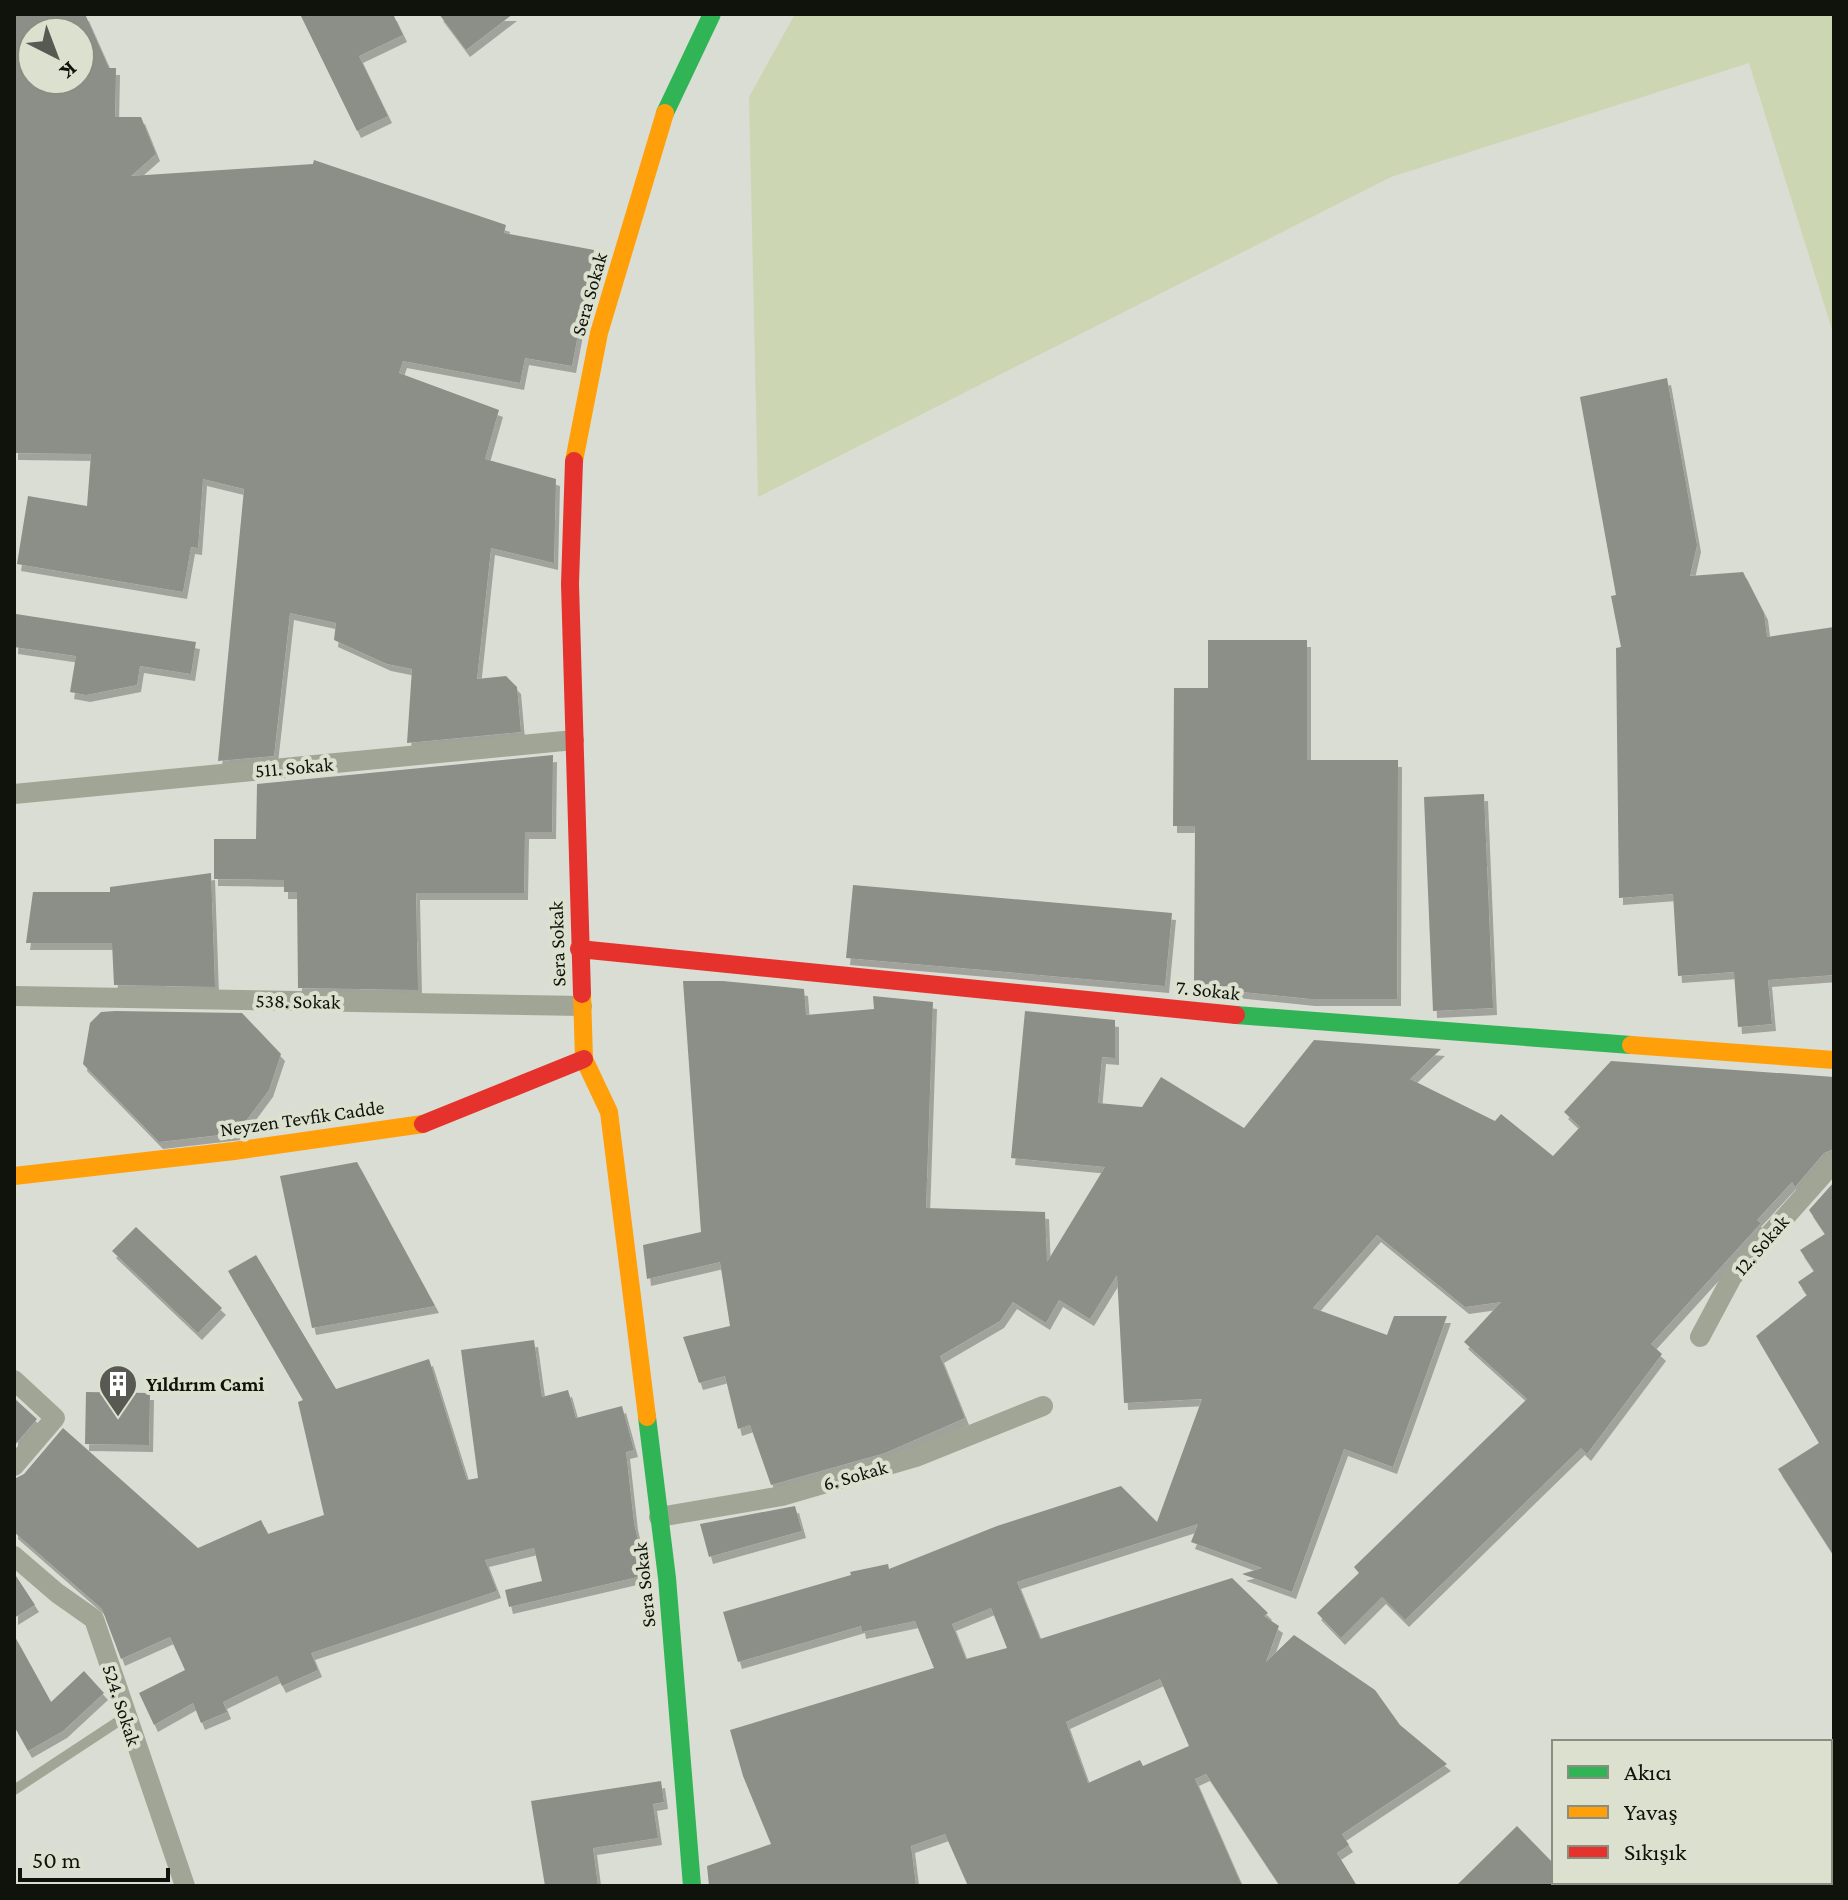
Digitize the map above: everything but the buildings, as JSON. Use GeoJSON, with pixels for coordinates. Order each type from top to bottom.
{"type":"FeatureCollection","features":[{"type":"Feature","properties":{"kind":"street","name":"Sera Sokak"},"geometry":{"type":"LineString","coordinates":[[692,1886],[659,1517],[609,1112],[584,1059],[570,584],[574,463],[599,333],[664,116],[712,14]]}},
{"type":"Feature","properties":{"kind":"street","name":"511. Sokak"},"geometry":{"type":"LineString","coordinates":[[14,794],[574,740]]}},
{"type":"Feature","properties":{"kind":"street","name":"7. Sokak"},"geometry":{"type":"LineString","coordinates":[[579,949],[1317,1023],[1834,1060]]}},
{"type":"Feature","properties":{"kind":"street","name":"538. Sokak"},"geometry":{"type":"LineString","coordinates":[[14,996],[582,1006]]}},
{"type":"Feature","properties":{"kind":"street","name":"Neyzen Tevfik Cadde"},"geometry":{"type":"LineString","coordinates":[[14,1176],[234,1151],[427,1123],[584,1059]]}},
{"type":"Feature","properties":{"kind":"street","name":"12. Sokak"},"geometry":{"type":"LineString","coordinates":[[1700,1337],[1732,1277],[1834,1162]]}},
{"type":"Feature","properties":{"kind":"street"},"geometry":{"type":"LineString","coordinates":[[14,1380],[55,1418],[14,1466]]}},
{"type":"Feature","properties":{"kind":"street","name":"6. Sokak"},"geometry":{"type":"LineString","coordinates":[[659,1517],[782,1496],[916,1457],[1043,1406]]}},
{"type":"Feature","properties":{"kind":"street","name":"524. Sokak"},"geometry":{"type":"LineString","coordinates":[[14,1556],[57,1593],[94,1619],[185,1886]]}},
{"type":"Feature","properties":{"kind":"lane"},"geometry":{"type":"LineString","coordinates":[[14,1790],[125,1717]]}},
{"type":"Feature","properties":{"kind":"green space"},"geometry":{"type":"Polygon","coordinates":[[[795,14],[1834,14],[1834,336],[1749,63],[1391,177],[758,497],[749,97],[795,14]]]}},
{"type":"Feature","properties":{"kind":"traffic: fast"},"geometry":{"type":"LineString","coordinates":[[665,113],[712,14]]}},
{"type":"Feature","properties":{"kind":"traffic: fast"},"geometry":{"type":"LineString","coordinates":[[1236,1015],[1631,1045]]}},
{"type":"Feature","properties":{"kind":"traffic: fast"},"geometry":{"type":"LineString","coordinates":[[647,1417],[667,1578],[692,1886]]}},
{"type":"Feature","properties":{"kind":"traffic: slow"},"geometry":{"type":"LineString","coordinates":[[574,461],[599,333],[665,113]]}},
{"type":"Feature","properties":{"kind":"traffic: slow"},"geometry":{"type":"LineString","coordinates":[[582,994],[584,1059],[609,1112],[647,1417]]}},
{"type":"Feature","properties":{"kind":"traffic: slow"},"geometry":{"type":"LineString","coordinates":[[1631,1045],[1834,1060]]}},
{"type":"Feature","properties":{"kind":"traffic: slow"},"geometry":{"type":"LineString","coordinates":[[14,1176],[234,1151],[423,1124]]}},
{"type":"Feature","properties":{"kind":"traffic: jam"},"geometry":{"type":"LineString","coordinates":[[574,461],[570,584],[582,994]]}},
{"type":"Feature","properties":{"kind":"traffic: jam"},"geometry":{"type":"LineString","coordinates":[[579,949],[1236,1015]]}},
{"type":"Feature","properties":{"kind":"traffic: jam"},"geometry":{"type":"LineString","coordinates":[[423,1124],[584,1059]]}},
{"type":"Feature","properties":{"kind":"place","name":"Yıldırım Cami"},"geometry":{"type":"Point","coordinates":[118,1418]}}]}
